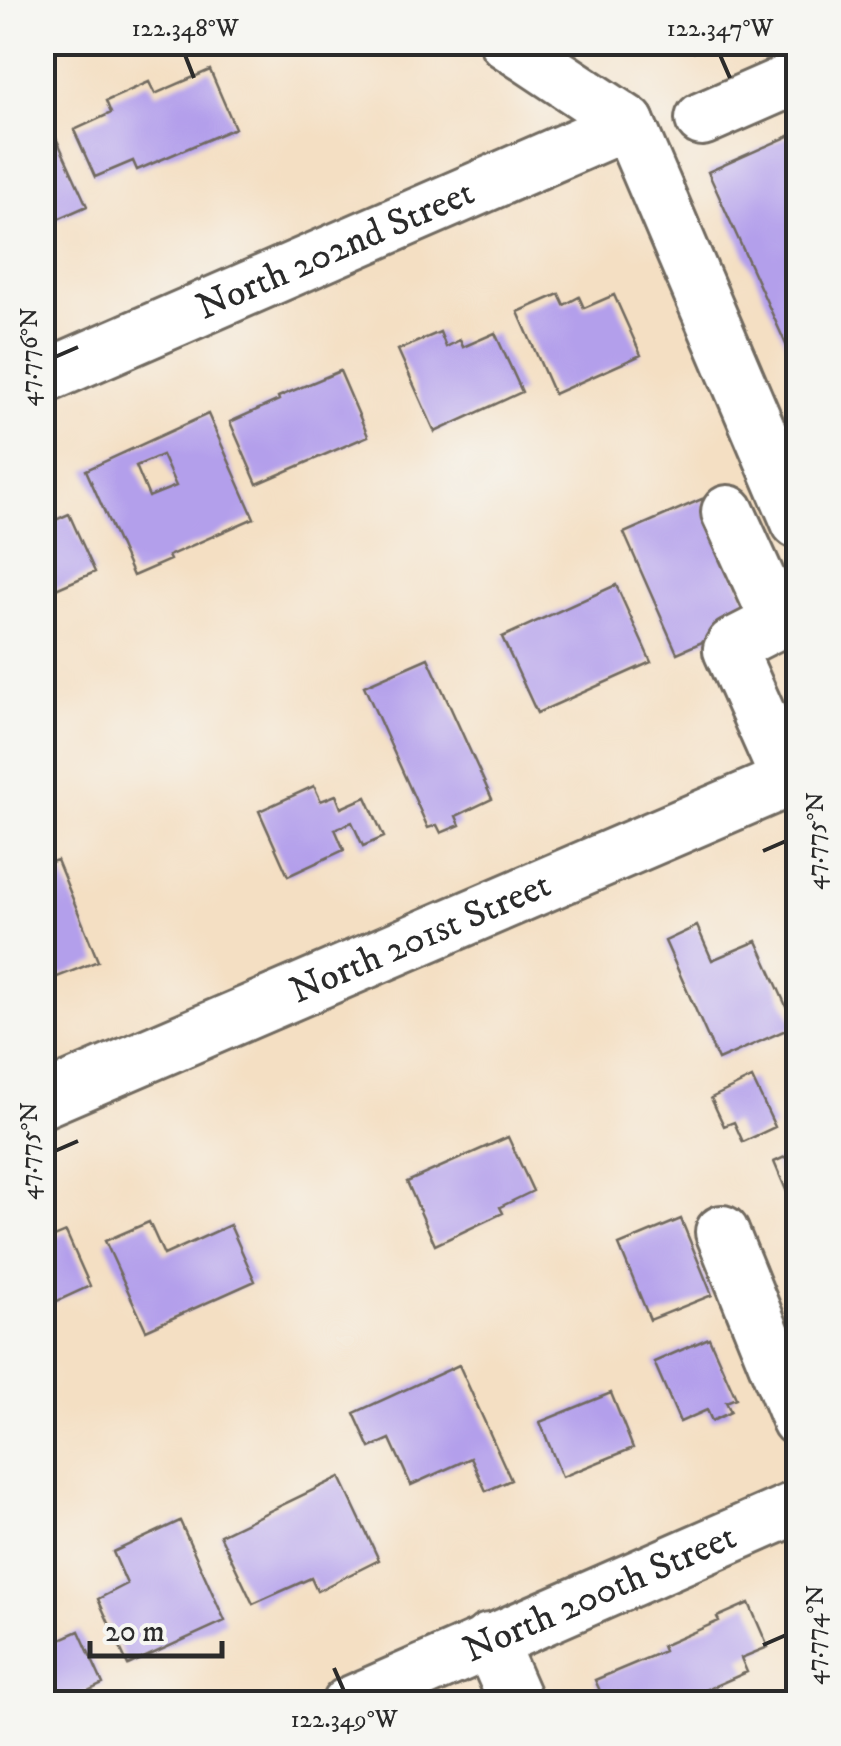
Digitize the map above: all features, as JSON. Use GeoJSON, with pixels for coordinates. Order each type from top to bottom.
{"type":"FeatureCollection","features":[{"type":"Feature","properties":{"kind":"street"},"geometry":{"type":"LineString","coordinates":[[506,42],[628,123],[798,517]]}},
{"type":"Feature","properties":{"kind":"street"},"geometry":{"type":"LineString","coordinates":[[702,119],[798,77]]}},
{"type":"Feature","properties":{"kind":"street","name":"North 202nd Street"},"geometry":{"type":"LineString","coordinates":[[42,378],[628,123]]}},
{"type":"Feature","properties":{"kind":"street"},"geometry":{"type":"LineString","coordinates":[[728,512],[778,622],[730,650],[793,778]]}},
{"type":"Feature","properties":{"kind":"street","name":"North 201st Street"},"geometry":{"type":"LineString","coordinates":[[42,1101],[793,778]]}},
{"type":"Feature","properties":{"kind":"street"},"geometry":{"type":"LineString","coordinates":[[722,1232],[798,1420]]}},
{"type":"Feature","properties":{"kind":"street","name":"North 200th Street"},"geometry":{"type":"LineString","coordinates":[[348,1704],[798,1507]]}},
{"type":"Feature","properties":{"kind":"street"},"geometry":{"type":"LineString","coordinates":[[489,1640],[517,1704]]}},
{"type":"Feature","properties":{"kind":"building"},"geometry":{"type":"Polygon","coordinates":[[[689,42],[715,42],[694,52],[689,42]]]}},
{"type":"Feature","properties":{"kind":"building"},"geometry":{"type":"Polygon","coordinates":[[[755,42],[794,42],[794,43],[762,56],[755,42]]]}},
{"type":"Feature","properties":{"kind":"building"},"geometry":{"type":"Polygon","coordinates":[[[210,70],[235,128],[137,170],[133,161],[95,177],[74,130],[111,113],[106,101],[149,82],[155,94],[210,70]]]}},
{"type":"Feature","properties":{"kind":"building"},"geometry":{"type":"Polygon","coordinates":[[[42,107],[87,206],[42,226],[42,107]]]}},
{"type":"Feature","properties":{"kind":"building"},"geometry":{"type":"Polygon","coordinates":[[[798,132],[798,371],[708,172],[798,132]]]}},
{"type":"Feature","properties":{"kind":"building"},"geometry":{"type":"Polygon","coordinates":[[[559,294],[564,305],[579,297],[584,308],[614,295],[641,355],[554,394],[518,312],[559,294]]]}},
{"type":"Feature","properties":{"kind":"building"},"geometry":{"type":"Polygon","coordinates":[[[440,332],[446,347],[460,340],[463,347],[495,333],[522,392],[435,432],[398,350],[440,332]]]}},
{"type":"Feature","properties":{"kind":"building"},"geometry":{"type":"Polygon","coordinates":[[[340,371],[368,436],[257,484],[230,422],[340,371]]]}},
{"type":"Feature","properties":{"kind":"building"},"geometry":{"type":"Polygon","coordinates":[[[208,414],[254,518],[133,576],[86,470],[208,414]],[[162,455],[136,466],[149,497],[176,486],[162,455]]]}},
{"type":"Feature","properties":{"kind":"building"},"geometry":{"type":"Polygon","coordinates":[[[702,499],[755,619],[677,653],[624,533],[702,499]]]}},
{"type":"Feature","properties":{"kind":"building"},"geometry":{"type":"Polygon","coordinates":[[[69,514],[95,572],[42,595],[42,526],[69,514]]]}},
{"type":"Feature","properties":{"kind":"building"},"geometry":{"type":"Polygon","coordinates":[[[616,585],[651,662],[537,713],[502,637],[616,585]]]}},
{"type":"Feature","properties":{"kind":"building"},"geometry":{"type":"Polygon","coordinates":[[[428,658],[492,799],[456,816],[460,825],[441,833],[437,825],[428,828],[364,686],[428,658]]]}},
{"type":"Feature","properties":{"kind":"building"},"geometry":{"type":"Polygon","coordinates":[[[314,786],[321,801],[336,795],[341,808],[366,797],[384,837],[363,846],[352,822],[335,829],[344,850],[288,876],[259,811],[314,786]]]}},
{"type":"Feature","properties":{"kind":"building"},"geometry":{"type":"Polygon","coordinates":[[[57,860],[98,961],[42,983],[42,865],[57,860]]]}},
{"type":"Feature","properties":{"kind":"building"},"geometry":{"type":"Polygon","coordinates":[[[697,926],[712,960],[757,941],[795,1026],[718,1060],[665,941],[697,926]]]}},
{"type":"Feature","properties":{"kind":"building"},"geometry":{"type":"Polygon","coordinates":[[[752,1078],[775,1127],[743,1142],[734,1122],[724,1126],[711,1098],[752,1078]]]}},
{"type":"Feature","properties":{"kind":"building"},"geometry":{"type":"Polygon","coordinates":[[[508,1137],[533,1191],[500,1207],[503,1213],[435,1245],[407,1182],[508,1137]]]}},
{"type":"Feature","properties":{"kind":"building"},"geometry":{"type":"Polygon","coordinates":[[[798,1151],[798,1218],[774,1162],[798,1151]]]}},
{"type":"Feature","properties":{"kind":"building"},"geometry":{"type":"Polygon","coordinates":[[[681,1219],[712,1295],[650,1320],[619,1245],[681,1219]]]}},
{"type":"Feature","properties":{"kind":"building"},"geometry":{"type":"Polygon","coordinates":[[[149,1222],[164,1255],[230,1225],[255,1281],[146,1330],[105,1241],[149,1222]]]}},
{"type":"Feature","properties":{"kind":"building"},"geometry":{"type":"Polygon","coordinates":[[[66,1232],[90,1286],[42,1308],[42,1242],[66,1232]]]}},
{"type":"Feature","properties":{"kind":"building"},"geometry":{"type":"Polygon","coordinates":[[[709,1338],[736,1398],[726,1402],[731,1412],[712,1421],[707,1410],[680,1422],[654,1362],[709,1338]]]}},
{"type":"Feature","properties":{"kind":"building"},"geometry":{"type":"Polygon","coordinates":[[[459,1365],[511,1480],[486,1491],[471,1458],[411,1485],[390,1439],[370,1448],[354,1413],[459,1365]]]}},
{"type":"Feature","properties":{"kind":"building"},"geometry":{"type":"Polygon","coordinates":[[[611,1393],[633,1448],[562,1477],[540,1422],[611,1393]]]}},
{"type":"Feature","properties":{"kind":"building"},"geometry":{"type":"Polygon","coordinates":[[[340,1477],[379,1560],[317,1591],[311,1578],[253,1604],[220,1535],[340,1477]]]}},
{"type":"Feature","properties":{"kind":"building"},"geometry":{"type":"Polygon","coordinates":[[[180,1521],[225,1621],[128,1665],[98,1599],[127,1584],[113,1552],[180,1521]]]}},
{"type":"Feature","properties":{"kind":"building"},"geometry":{"type":"Polygon","coordinates":[[[749,1603],[768,1647],[741,1658],[747,1672],[674,1704],[606,1704],[595,1680],[664,1651],[662,1646],[749,1603]]]}},
{"type":"Feature","properties":{"kind":"building"},"geometry":{"type":"Polygon","coordinates":[[[79,1631],[103,1684],[60,1704],[42,1704],[42,1647],[79,1631]]]}}]}
